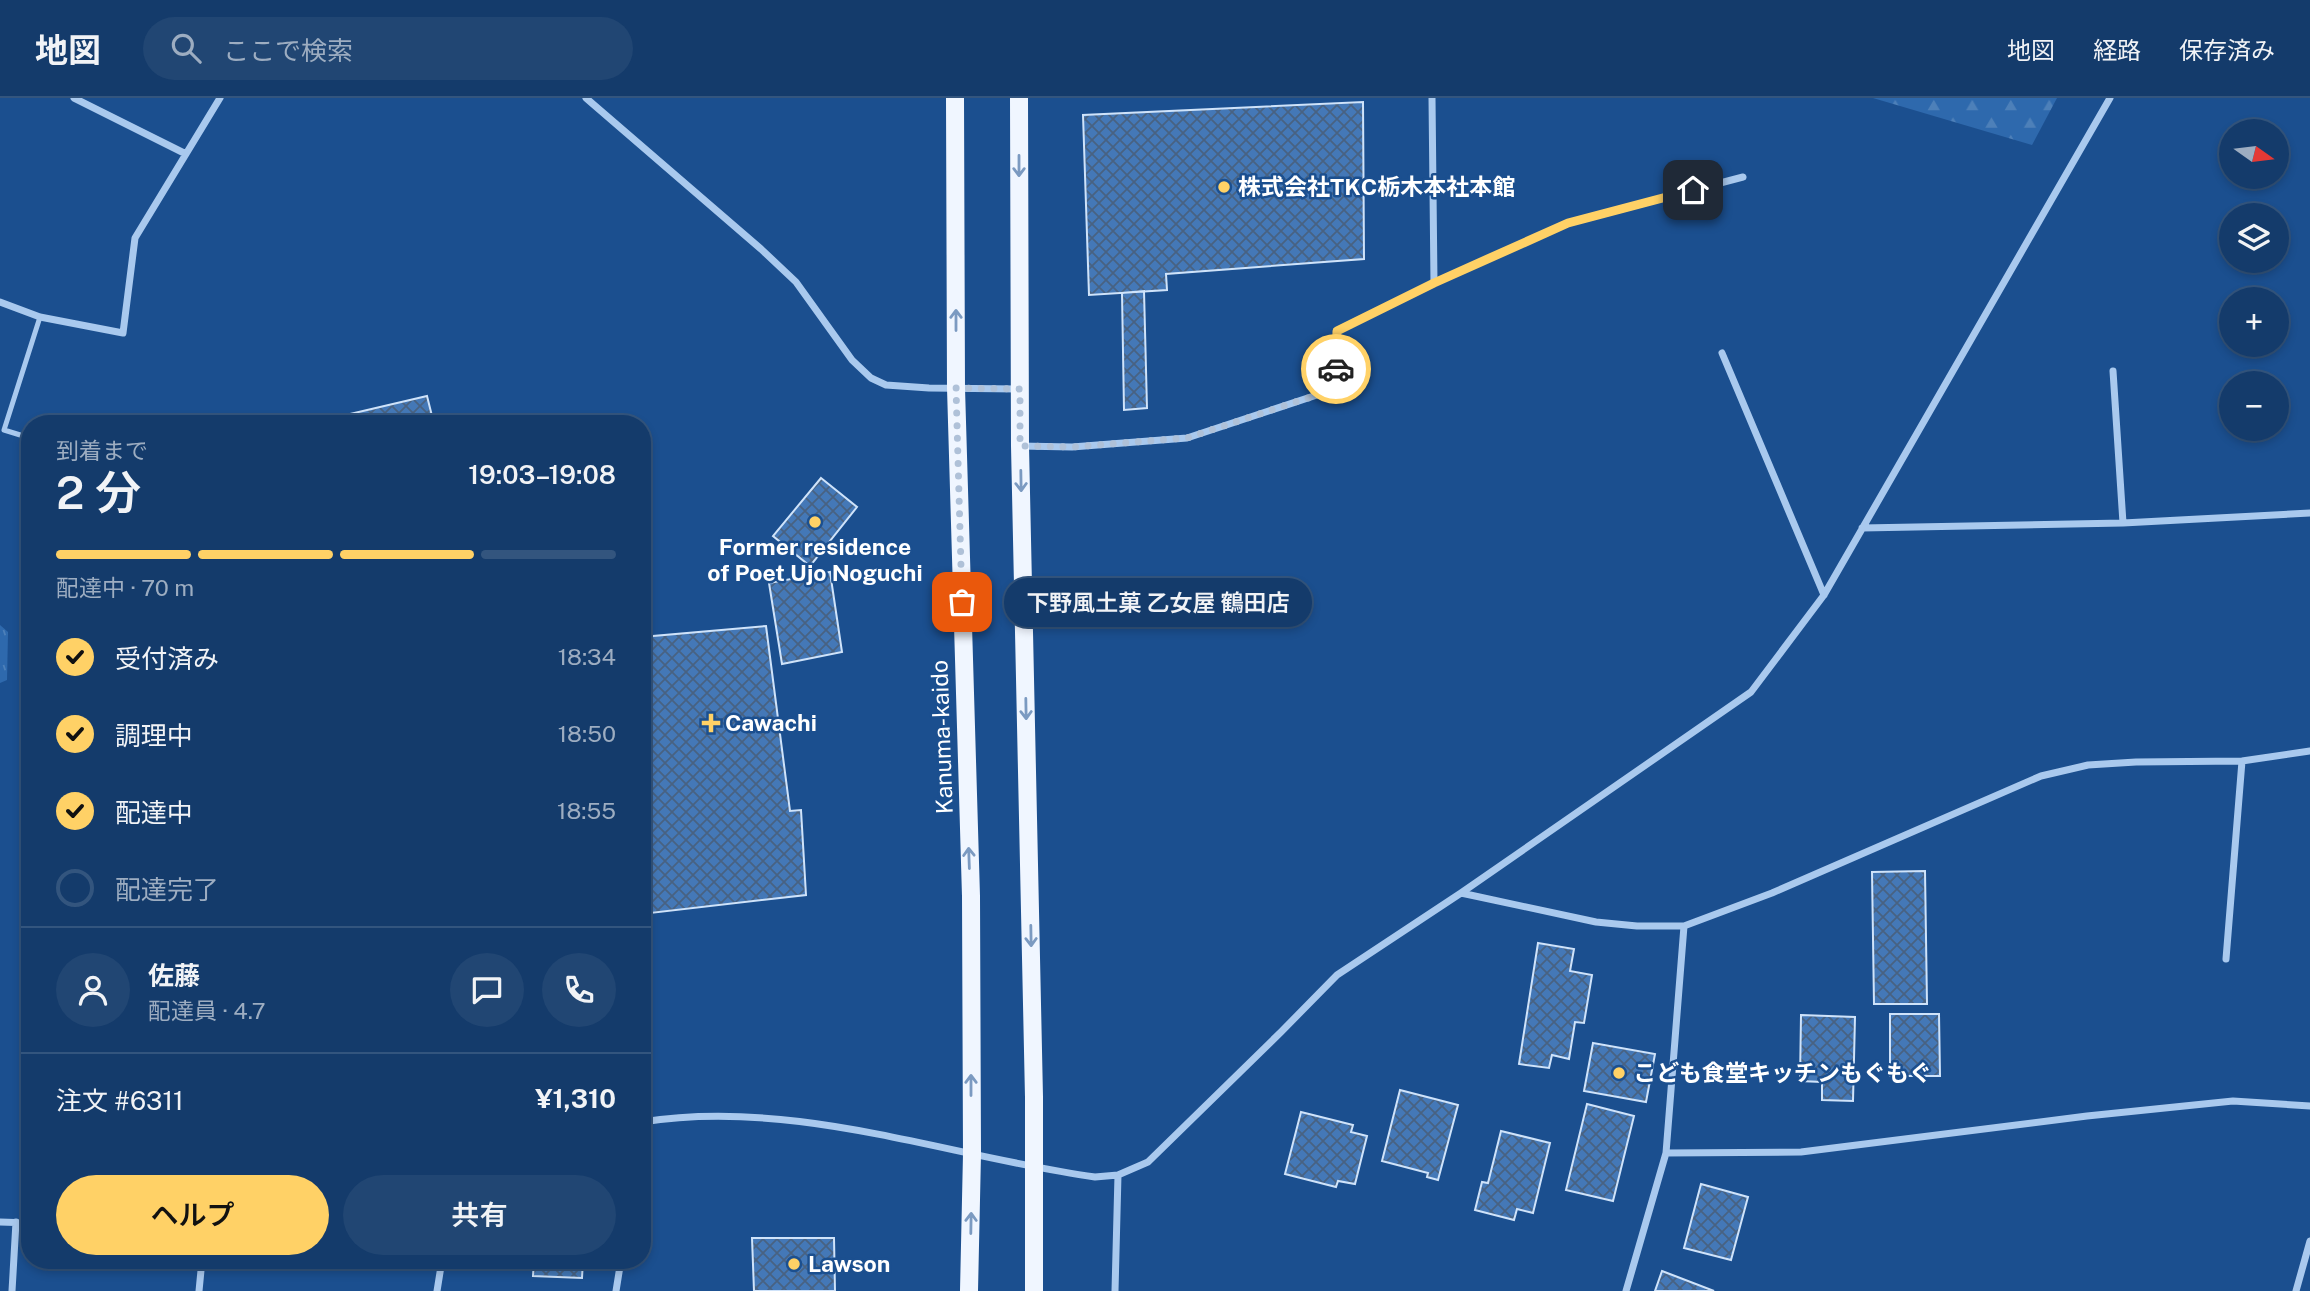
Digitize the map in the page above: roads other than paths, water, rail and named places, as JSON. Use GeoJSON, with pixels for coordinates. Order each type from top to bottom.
{"type":"FeatureCollection","features":[{"type":"Feature","properties":{"kind":"main road","name":"Kanuma-kaido"},"geometry":{"type":"LineString","coordinates":[[955,98],[956,388],[971,896],[970,1291]]}},
{"type":"Feature","properties":{"kind":"main road"},"geometry":{"type":"LineString","coordinates":[[1019,98],[1020,446],[1034,1291]]}},
{"type":"Feature","properties":{"kind":"street"},"geometry":{"type":"LineString","coordinates":[[74,98],[186,154]]}},
{"type":"Feature","properties":{"kind":"street"},"geometry":{"type":"LineString","coordinates":[[0,302],[40,317],[123,333],[135,238],[220,98]]}},
{"type":"Feature","properties":{"kind":"street"},"geometry":{"type":"LineString","coordinates":[[586,98],[796,282],[852,360],[871,378],[886,384],[1020,389]]}},
{"type":"Feature","properties":{"kind":"street"},"geometry":{"type":"LineString","coordinates":[[1432,98],[1434,283]]}},
{"type":"Feature","properties":{"kind":"street"},"geometry":{"type":"LineString","coordinates":[[651,1123],[682,1117],[774,1118],[852,1129],[1095,1177],[1118,1175],[1148,1163],[1337,975],[1461,893],[1751,692],[1824,595],[2110,98]]}},
{"type":"Feature","properties":{"kind":"street"},"geometry":{"type":"LineString","coordinates":[[1020,446],[1072,447],[1187,438],[1335,389],[1337,331],[1434,283],[1568,223],[1744,177]]}},
{"type":"Feature","properties":{"kind":"street"},"geometry":{"type":"LineString","coordinates":[[1722,353],[1824,595]]}},
{"type":"Feature","properties":{"kind":"street"},"geometry":{"type":"LineString","coordinates":[[2113,371],[2123,523]]}},
{"type":"Feature","properties":{"kind":"street"},"geometry":{"type":"LineString","coordinates":[[1862,528],[2123,523],[2310,513]]}},
{"type":"Feature","properties":{"kind":"street"},"geometry":{"type":"LineString","coordinates":[[1461,893],[1595,922],[1637,926],[1684,926],[1772,893],[2041,776],[2088,765],[2242,761],[2310,751]]}},
{"type":"Feature","properties":{"kind":"street"},"geometry":{"type":"LineString","coordinates":[[2226,959],[2242,761]]}},
{"type":"Feature","properties":{"kind":"street"},"geometry":{"type":"LineString","coordinates":[[1626,1291],[1666,1153],[1684,926]]}},
{"type":"Feature","properties":{"kind":"street"},"geometry":{"type":"LineString","coordinates":[[1666,1153],[1801,1152],[2087,1116],[2233,1101],[2310,1106]]}},
{"type":"Feature","properties":{"kind":"street"},"geometry":{"type":"LineString","coordinates":[[1115,1291],[1118,1175]]}},
{"type":"Feature","properties":{"kind":"street"},"geometry":{"type":"LineString","coordinates":[[0,1222],[21,1222]]}},
{"type":"Feature","properties":{"kind":"street"},"geometry":{"type":"LineString","coordinates":[[12,1291],[16,1222]]}},
{"type":"Feature","properties":{"kind":"street"},"geometry":{"type":"LineString","coordinates":[[2296,1291],[2310,1241]]}},
{"type":"Feature","properties":{"kind":"street"},"geometry":{"type":"LineString","coordinates":[[199,1291],[201,1269]]}},
{"type":"Feature","properties":{"kind":"street"},"geometry":{"type":"LineString","coordinates":[[437,1291],[441,1269]]}},
{"type":"Feature","properties":{"kind":"street"},"geometry":{"type":"LineString","coordinates":[[616,1291],[620,1269]]}},
{"type":"Feature","properties":{"kind":"lane"},"geometry":{"type":"LineString","coordinates":[[21,435],[4,430],[40,317]]}},
{"type":"Feature","properties":{"kind":"place","name":"株式会社TKC栃木本社本館"},"geometry":{"type":"Point","coordinates":[1224,187]}},
{"type":"Feature","properties":{"kind":"place","name":"Former residence of Poet Ujo Noguchi"},"geometry":{"type":"Point","coordinates":[815,522]}},
{"type":"Feature","properties":{"kind":"place","name":"下野風土菓 乙女屋 鶴田店"},"geometry":{"type":"Point","coordinates":[962,602]}},
{"type":"Feature","properties":{"kind":"place","name":"Cawachi"},"geometry":{"type":"Point","coordinates":[711,723]}},
{"type":"Feature","properties":{"kind":"place","name":"こども食堂キッチンもぐもぐ"},"geometry":{"type":"Point","coordinates":[1619,1073]}},
{"type":"Feature","properties":{"kind":"place","name":"Lawson"},"geometry":{"type":"Point","coordinates":[794,1264]}}]}
